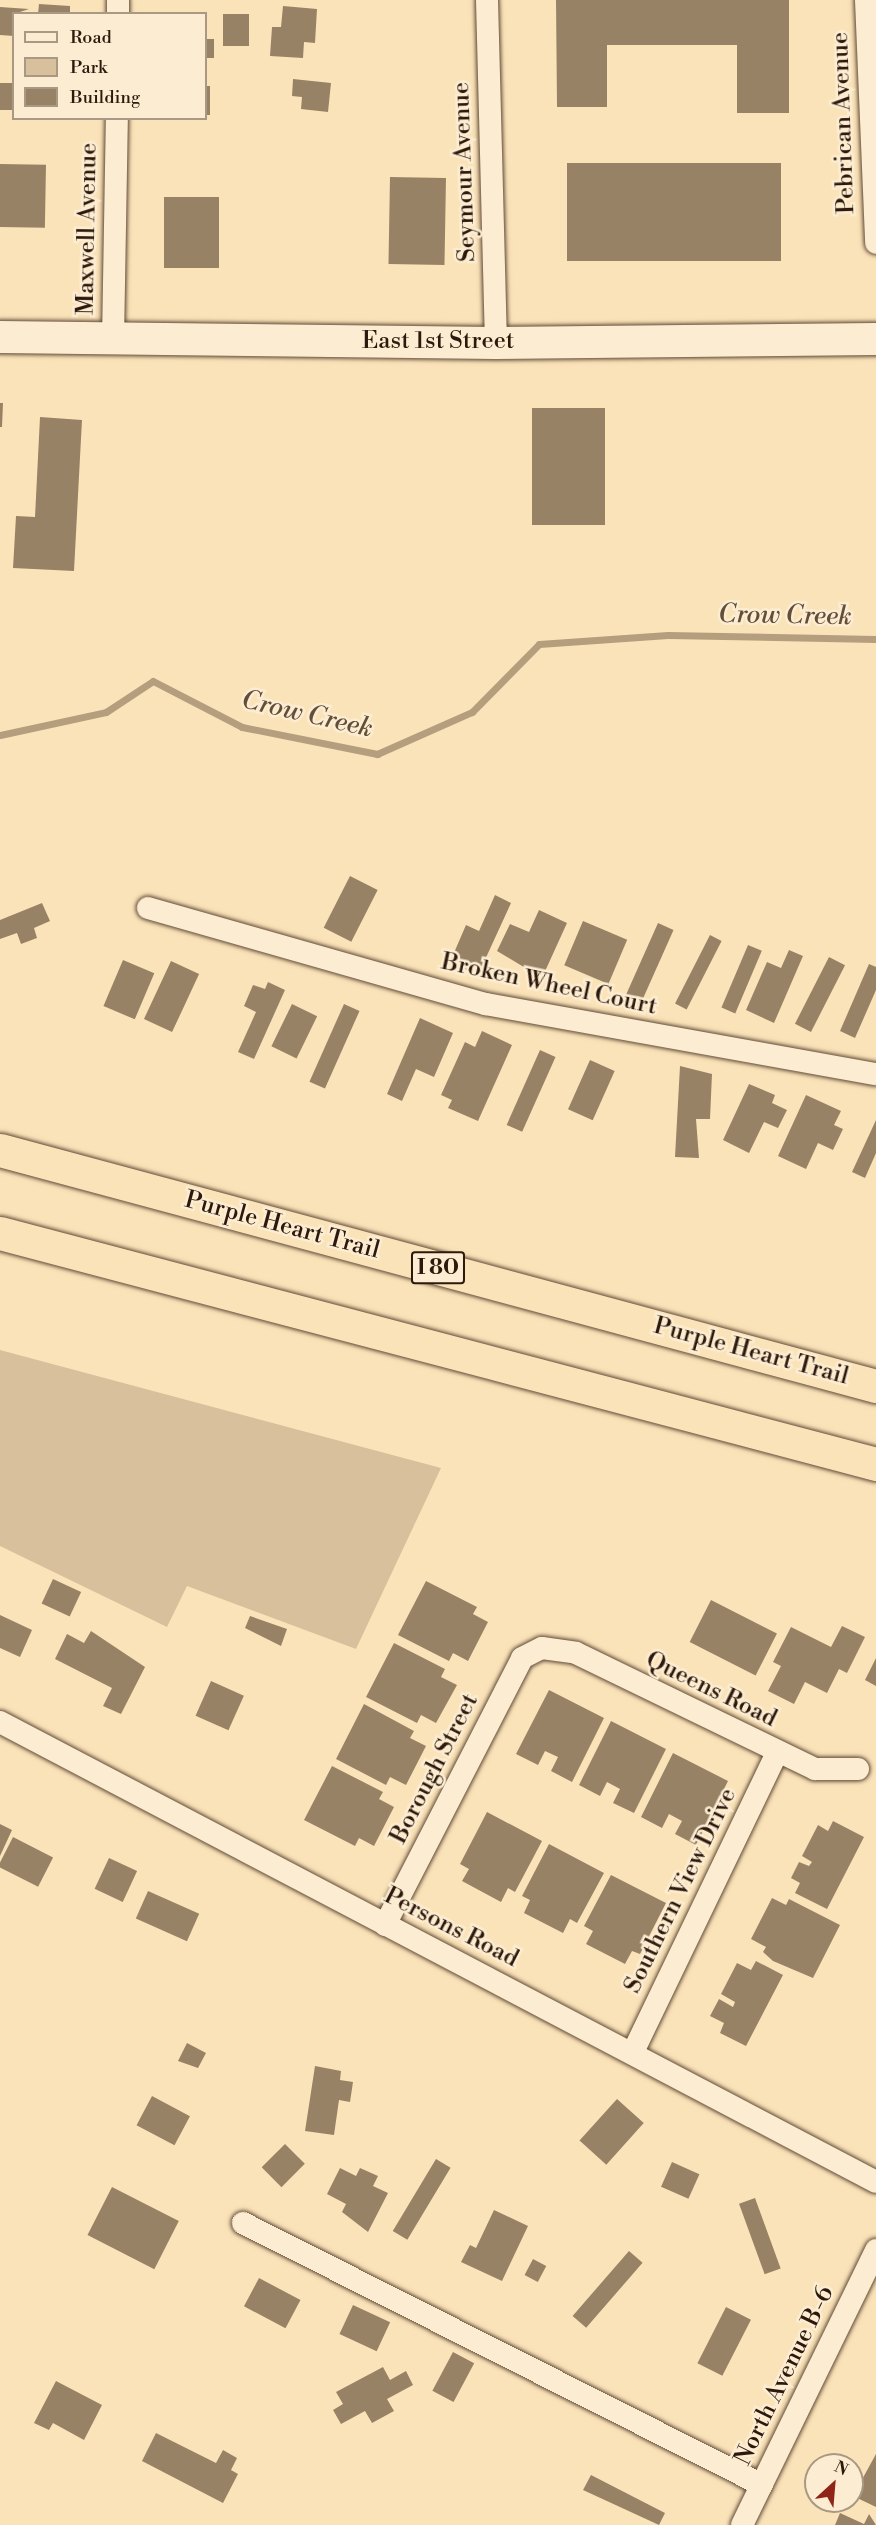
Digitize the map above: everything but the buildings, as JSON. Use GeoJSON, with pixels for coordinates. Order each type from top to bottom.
{"type":"FeatureCollection","features":[{"type":"Feature","properties":{"kind":"highway","name":"Purple Heart Trail"},"geometry":{"type":"LineString","coordinates":[[0,1150],[876,1386]]}},
{"type":"Feature","properties":{"kind":"highway"},"geometry":{"type":"LineString","coordinates":[[0,1233],[876,1464]]}},
{"type":"Feature","properties":{"kind":"street","name":"Seymour Avenue"},"geometry":{"type":"LineString","coordinates":[[487,0],[496,343]]}},
{"type":"Feature","properties":{"kind":"street","name":"Pebrican Avenue"},"geometry":{"type":"LineString","coordinates":[[866,0],[876,243]]}},
{"type":"Feature","properties":{"kind":"street","name":"Maxwell Avenue"},"geometry":{"type":"LineString","coordinates":[[113,340],[117,120]]}},
{"type":"Feature","properties":{"kind":"street","name":"East 1st Street"},"geometry":{"type":"LineString","coordinates":[[0,337],[496,343],[876,339]]}},
{"type":"Feature","properties":{"kind":"street","name":"Broken Wheel Court"},"geometry":{"type":"LineString","coordinates":[[148,908],[486,1004],[876,1074]]}},
{"type":"Feature","properties":{"kind":"street","name":"Queens Road"},"geometry":{"type":"LineString","coordinates":[[542,1648],[576,1653],[777,1753],[815,1769],[858,1769]]}},
{"type":"Feature","properties":{"kind":"street","name":"Borough Street"},"geometry":{"type":"LineString","coordinates":[[385,1924],[522,1658],[542,1648]]}},
{"type":"Feature","properties":{"kind":"street","name":"Persons Road"},"geometry":{"type":"LineString","coordinates":[[0,1722],[633,2052],[876,2182]]}},
{"type":"Feature","properties":{"kind":"street","name":"Southern View Drive"},"geometry":{"type":"LineString","coordinates":[[633,2052],[777,1753]]}},
{"type":"Feature","properties":{"kind":"street"},"geometry":{"type":"LineString","coordinates":[[243,2223],[762,2485]]}},
{"type":"Feature","properties":{"kind":"street","name":"North Avenue B-6"},"geometry":{"type":"LineString","coordinates":[[742,2525],[876,2250]]}},
{"type":"Feature","properties":{"kind":"green space"},"geometry":{"type":"Polygon","coordinates":[[[0,1350],[441,1468],[356,1649],[187,1586],[167,1627],[0,1546],[0,1350]]]}},
{"type":"Feature","properties":{"kind":"waterway","name":"Crow Creek"},"geometry":{"type":"LineString","coordinates":[[0,735],[106,712],[153,681],[242,727],[377,754],[472,712],[539,644],[668,635],[876,639]]}}]}
